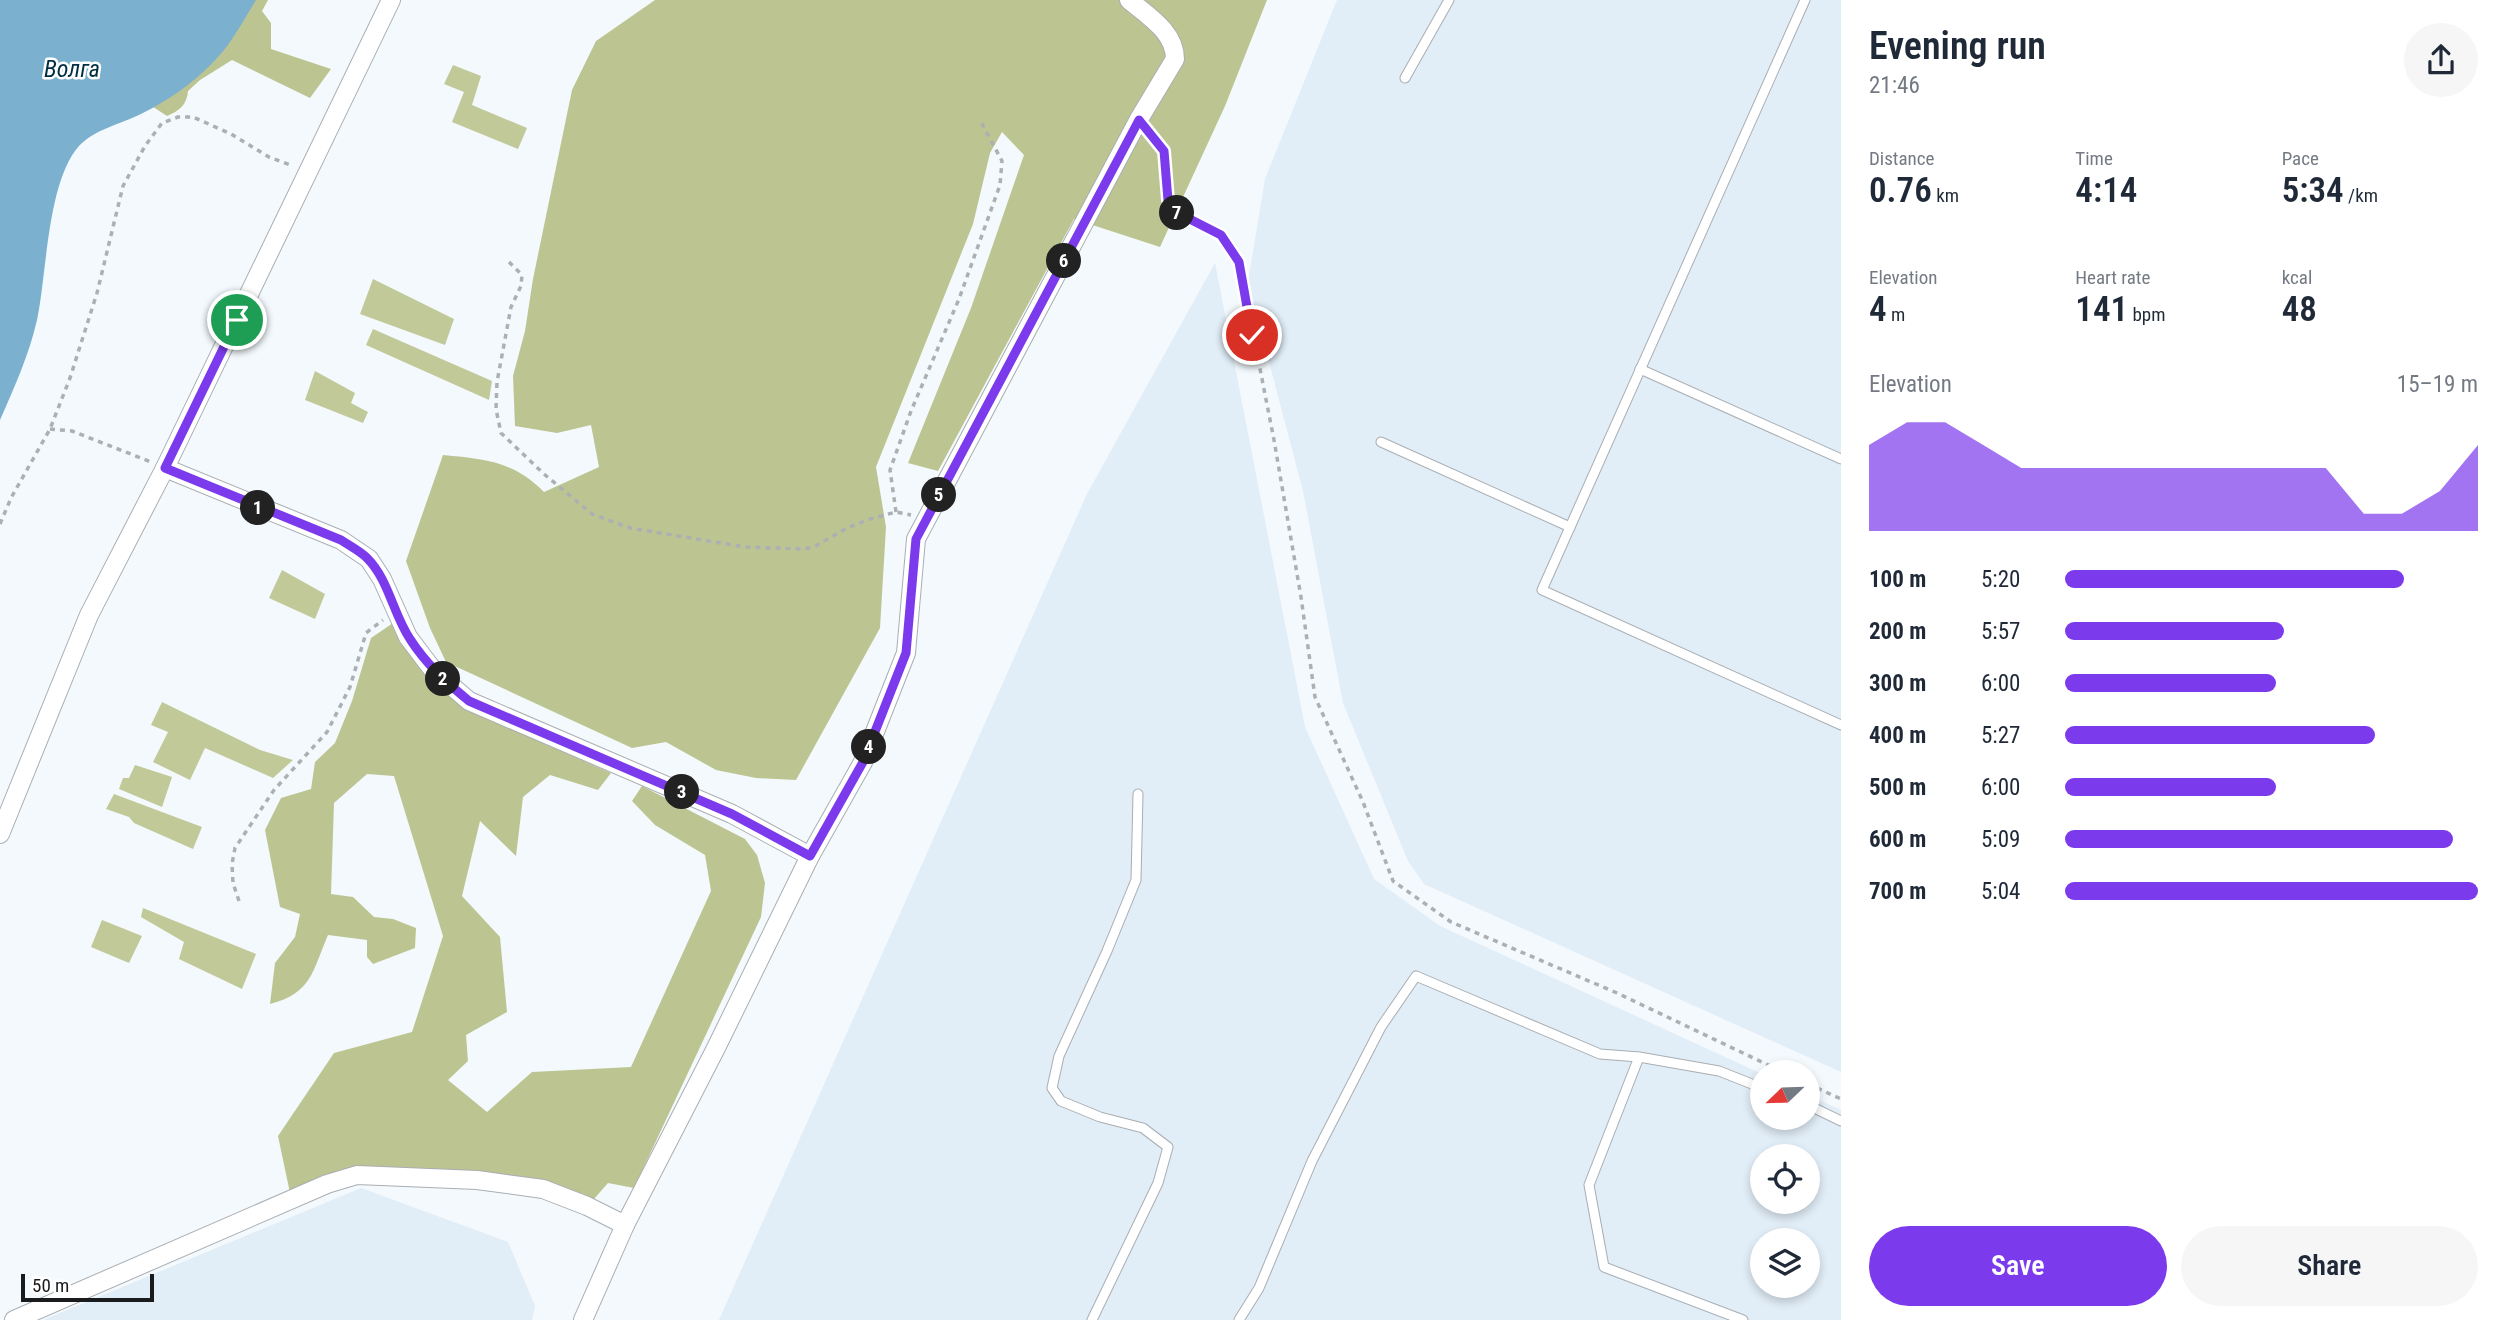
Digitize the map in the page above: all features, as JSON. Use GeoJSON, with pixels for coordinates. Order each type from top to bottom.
{"type":"FeatureCollection","features":[{"type":"Feature","properties":{"kind":"street"},"geometry":{"type":"LineString","coordinates":[[0,834],[89,615],[165,468],[391,0]]}},
{"type":"Feature","properties":{"kind":"street"},"geometry":{"type":"LineString","coordinates":[[583,1320],[625,1225],[810,856],[863,762],[906,653],[916,539],[1139,120],[1175,59],[1175,49],[1169,35],[1129,0]]}},
{"type":"Feature","properties":{"kind":"street"},"geometry":{"type":"LineString","coordinates":[[165,468],[341,540],[369,559],[382,579],[408,637],[433,670],[469,701],[732,814],[810,856]]}},
{"type":"Feature","properties":{"kind":"street"},"geometry":{"type":"LineString","coordinates":[[14,1320],[327,1184],[357,1175],[477,1180],[543,1189],[587,1206],[625,1225]]}},
{"type":"Feature","properties":{"kind":"lane"},"geometry":{"type":"LineString","coordinates":[[1405,78],[1449,0]]}},
{"type":"Feature","properties":{"kind":"lane"},"geometry":{"type":"LineString","coordinates":[[1805,0],[1542,590],[1841,724]]}},
{"type":"Feature","properties":{"kind":"lane"},"geometry":{"type":"LineString","coordinates":[[1640,369],[1841,459]]}},
{"type":"Feature","properties":{"kind":"lane"},"geometry":{"type":"LineString","coordinates":[[1381,442],[1570,527]]}},
{"type":"Feature","properties":{"kind":"lane"},"geometry":{"type":"LineString","coordinates":[[1094,1319],[1158,1183],[1168,1147],[1143,1128],[1100,1117],[1061,1101],[1052,1088],[1059,1056],[1136,880],[1138,794]]}},
{"type":"Feature","properties":{"kind":"lane"},"geometry":{"type":"LineString","coordinates":[[1239,1320],[1259,1288],[1312,1161],[1381,1027],[1416,976],[1600,1055],[1639,1058],[1719,1071],[1750,1083]]}},
{"type":"Feature","properties":{"kind":"lane"},"geometry":{"type":"LineString","coordinates":[[1639,1058],[1589,1185],[1604,1268],[1743,1320]]}},
{"type":"Feature","properties":{"kind":"lane"},"geometry":{"type":"LineString","coordinates":[[1820,1111],[1841,1121]]}},
{"type":"Feature","properties":{"kind":"path"},"geometry":{"type":"LineString","coordinates":[[0,524],[11,498],[50,429],[71,378],[97,293],[123,186],[145,146],[162,123],[178,117],[193,117],[231,134],[269,156],[309,171]]}},
{"type":"Feature","properties":{"kind":"path"},"geometry":{"type":"LineString","coordinates":[[1139,120],[1164,151],[1168,200],[1172,210],[1221,235],[1239,262],[1275,440],[1315,698],[1363,802],[1393,881],[1451,922],[1617,993],[1758,1060]]}},
{"type":"Feature","properties":{"kind":"path"},"geometry":{"type":"LineString","coordinates":[[896,512],[890,470],[959,299],[1000,185],[1002,160],[981,122]]}},
{"type":"Feature","properties":{"kind":"path"},"geometry":{"type":"LineString","coordinates":[[509,262],[522,275],[521,286],[509,319],[497,382],[496,409],[501,433],[592,514],[630,528],[745,547],[803,549],[814,547],[847,528],[896,512],[927,519]]}},
{"type":"Feature","properties":{"kind":"path"},"geometry":{"type":"LineString","coordinates":[[50,429],[72,431],[165,468]]}},
{"type":"Feature","properties":{"kind":"path"},"geometry":{"type":"LineString","coordinates":[[239,901],[233,883],[235,848],[274,790],[327,732],[350,687],[366,634],[395,609]]}},
{"type":"Feature","properties":{"kind":"path"},"geometry":{"type":"LineString","coordinates":[[1820,1090],[1841,1100]]}},
{"type":"Feature","properties":{"kind":"shaded area"},"geometry":{"type":"Polygon","coordinates":[[[1337,0],[1841,0],[1841,1072],[1820,1063],[1820,1060],[1814,1060],[1424,884],[1408,861],[1343,703],[1303,491],[1248,282],[1265,179],[1337,0]]]}},
{"type":"Feature","properties":{"kind":"shaded area"},"geometry":{"type":"Polygon","coordinates":[[[1215,263],[1305,727],[1374,879],[1440,926],[1750,1068],[1750,1130],[1820,1130],[1820,1100],[1841,1110],[1841,1320],[719,1320],[1087,494],[1215,263]]]}},
{"type":"Feature","properties":{"kind":"shaded area"},"geometry":{"type":"Polygon","coordinates":[[[361,1188],[508,1242],[535,1306],[532,1320],[43,1320],[361,1188]]]}},
{"type":"Feature","properties":{"kind":"green space"},"geometry":{"type":"Polygon","coordinates":[[[241,0],[268,0],[262,11],[271,23],[271,49],[331,69],[310,98],[232,60],[200,80],[188,91],[182,107],[171,114],[167,116],[147,103],[241,0]]]}},
{"type":"Feature","properties":{"kind":"green space"},"geometry":{"type":"Polygon","coordinates":[[[655,0],[1267,0],[1225,106],[1160,247],[1074,219],[938,471],[908,463],[971,308],[1024,155],[1002,132],[990,153],[973,224],[876,467],[886,527],[880,628],[796,780],[756,778],[716,770],[666,742],[632,748],[446,662],[430,628],[406,561],[443,455],[498,463],[521,474],[544,492],[599,467],[591,425],[557,433],[515,426],[513,376],[525,331],[533,279],[572,90],[596,41],[655,0]]]}},
{"type":"Feature","properties":{"kind":"green space"},"geometry":{"type":"Polygon","coordinates":[[[453,65],[481,76],[472,105],[527,128],[518,149],[452,122],[464,92],[444,84],[453,65]]]}},
{"type":"Feature","properties":{"kind":"green space"},"geometry":{"type":"Polygon","coordinates":[[[373,279],[454,319],[445,345],[360,314],[373,279]]]}},
{"type":"Feature","properties":{"kind":"green space"},"geometry":{"type":"Polygon","coordinates":[[[373,329],[492,381],[489,400],[366,345],[373,329]]]}},
{"type":"Feature","properties":{"kind":"green space"},"geometry":{"type":"Polygon","coordinates":[[[315,371],[355,393],[351,403],[368,412],[363,423],[305,400],[315,371]]]}},
{"type":"Feature","properties":{"kind":"green space"},"geometry":{"type":"Polygon","coordinates":[[[282,570],[325,594],[315,619],[269,598],[282,570]]]}},
{"type":"Feature","properties":{"kind":"green space"},"geometry":{"type":"Polygon","coordinates":[[[396,621],[464,708],[611,773],[598,790],[550,775],[523,797],[516,856],[480,821],[462,896],[500,937],[507,1012],[466,1035],[468,1061],[448,1080],[487,1112],[532,1072],[631,1067],[711,891],[705,855],[655,825],[632,801],[642,786],[745,839],[757,855],[765,883],[761,917],[634,1188],[608,1183],[594,1199],[546,1182],[360,1170],[290,1193],[278,1136],[334,1053],[412,1032],[443,936],[394,776],[367,774],[334,803],[331,894],[353,897],[374,917],[393,919],[416,928],[415,948],[373,964],[367,957],[367,940],[328,935],[314,970],[303,987],[295,994],[270,1004],[275,963],[295,937],[300,914],[280,907],[265,830],[281,798],[311,789],[315,762],[335,743],[352,701],[371,638],[396,621]]]}},
{"type":"Feature","properties":{"kind":"green space"},"geometry":{"type":"Polygon","coordinates":[[[162,702],[260,750],[293,760],[273,778],[205,748],[190,780],[153,762],[168,732],[151,725],[162,702]]]}},
{"type":"Feature","properties":{"kind":"green space"},"geometry":{"type":"Polygon","coordinates":[[[135,765],[172,777],[162,807],[119,789],[123,778],[129,778],[135,765]]]}},
{"type":"Feature","properties":{"kind":"green space"},"geometry":{"type":"Polygon","coordinates":[[[114,794],[202,827],[193,849],[134,823],[129,817],[106,809],[114,794]]]}},
{"type":"Feature","properties":{"kind":"green space"},"geometry":{"type":"Polygon","coordinates":[[[143,908],[256,954],[242,989],[179,959],[184,942],[141,917],[143,908]]]}},
{"type":"Feature","properties":{"kind":"green space"},"geometry":{"type":"Polygon","coordinates":[[[102,920],[142,936],[129,963],[91,947],[102,920]]]}},
{"type":"Feature","properties":{"kind":"water","name":"Волга"},"geometry":{"type":"Polygon","coordinates":[[[0,0],[256,0],[224,50],[197,78],[153,108],[85,140],[68,162],[54,204],[34,333],[0,420],[0,0]]]}},
{"type":"Feature","properties":{"kind":"route"},"geometry":{"type":"LineString","coordinates":[[237,320],[165,468],[341,540],[369,559],[382,579],[408,637],[433,670],[469,701],[732,814],[810,856],[863,762],[906,653],[916,539],[1139,120],[1164,151],[1168,200],[1172,210],[1221,235],[1239,262],[1252,335]]}}]}
